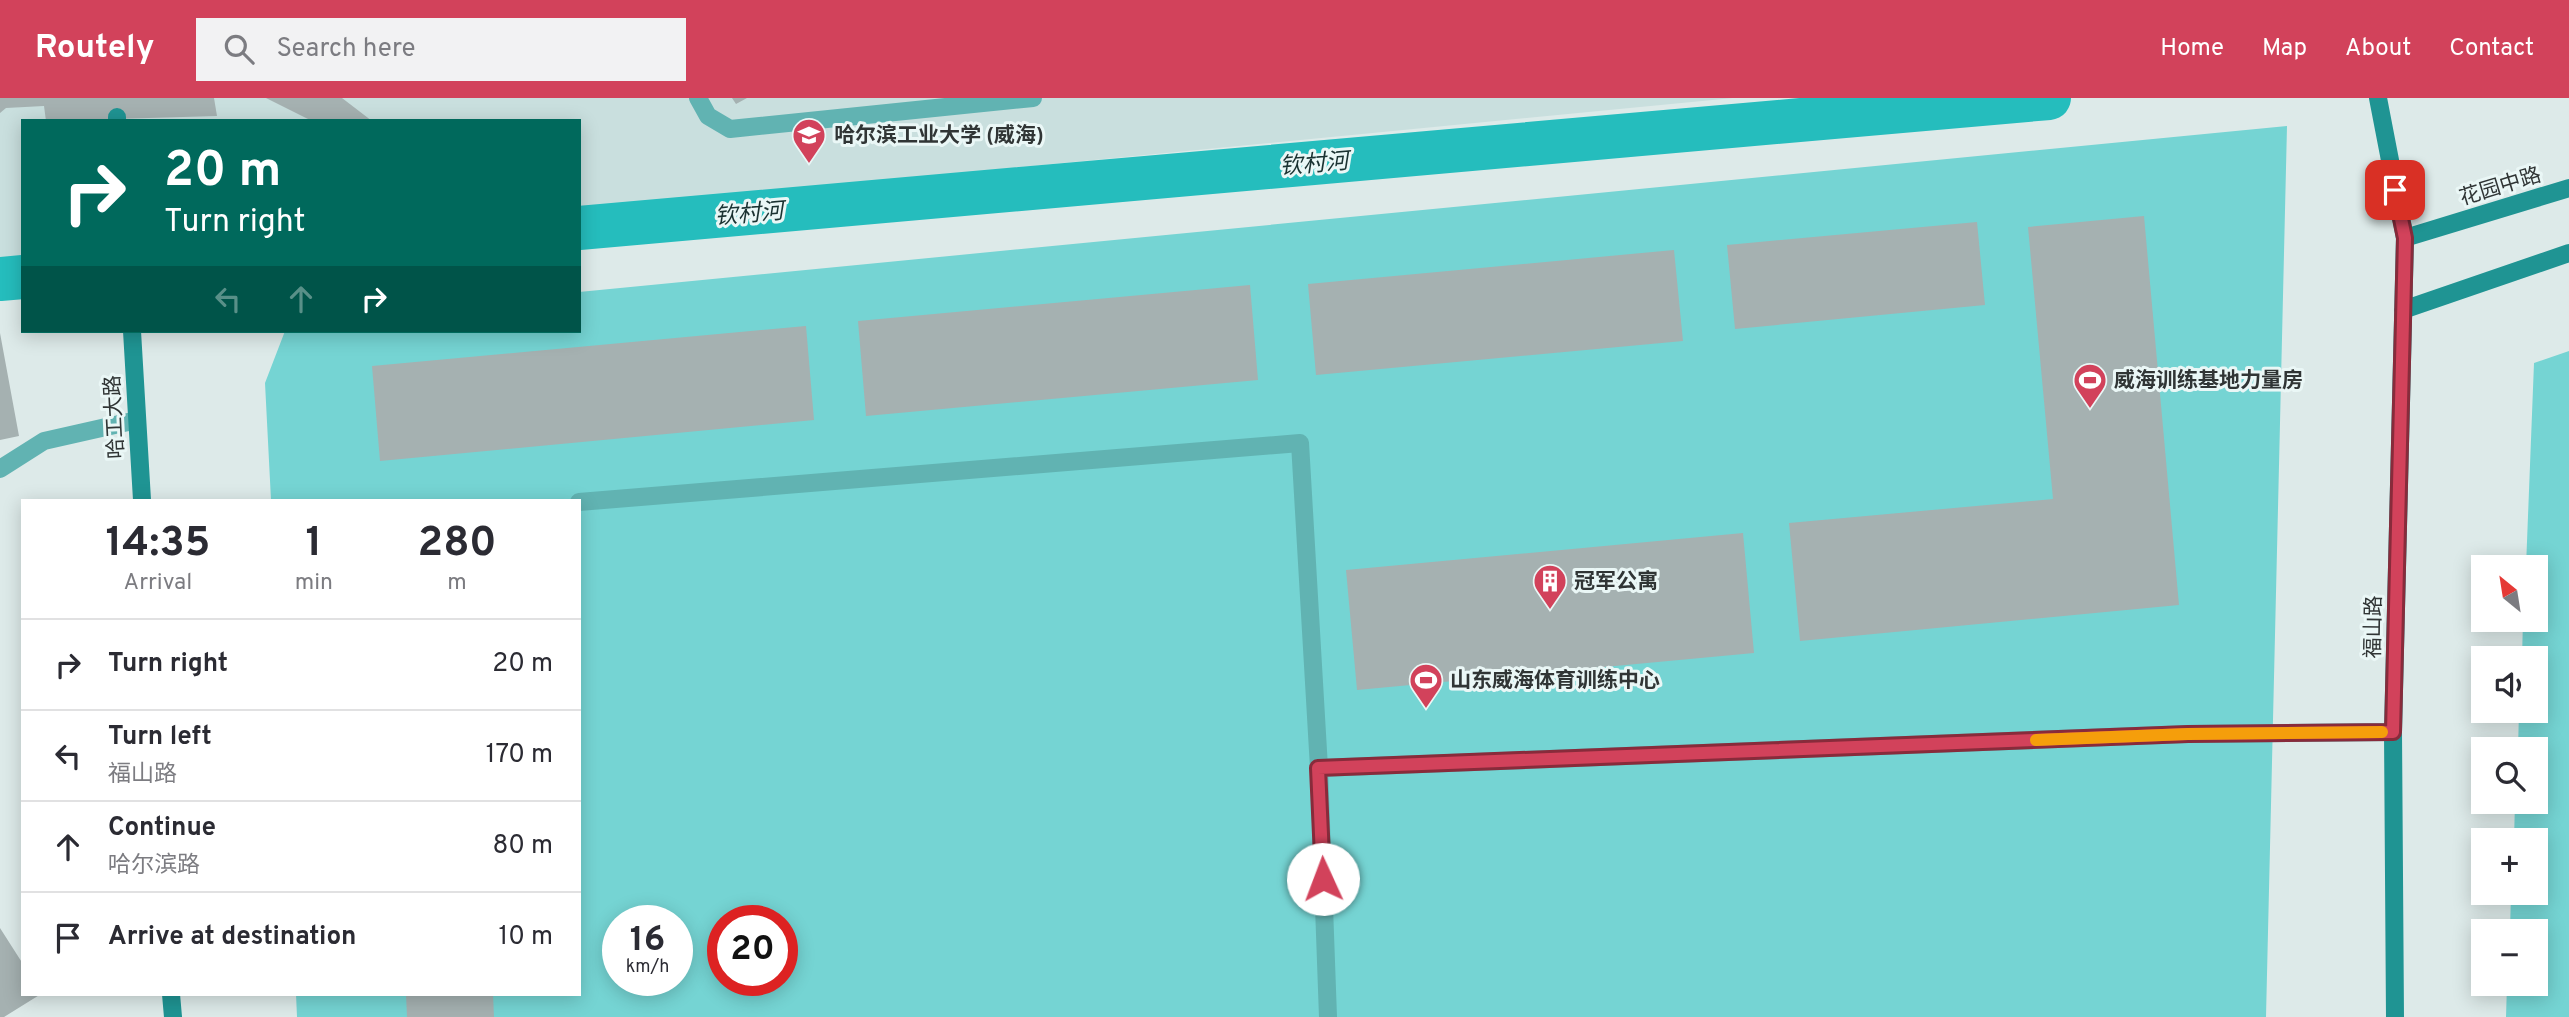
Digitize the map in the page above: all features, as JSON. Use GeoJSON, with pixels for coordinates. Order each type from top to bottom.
{"type":"FeatureCollection","features":[{"type":"Feature","properties":{"kind":"main road","name":"福山路"},"geometry":{"type":"LineString","coordinates":[[2378,98],[2405,238],[2393,732],[2395,1017]]}},
{"type":"Feature","properties":{"kind":"main road","name":"花园中路"},"geometry":{"type":"LineString","coordinates":[[2405,238],[2569,188]]}},
{"type":"Feature","properties":{"kind":"main road"},"geometry":{"type":"LineString","coordinates":[[2403,310],[2569,254]]}},
{"type":"Feature","properties":{"kind":"main road","name":"哈工大路"},"geometry":{"type":"LineString","coordinates":[[132,333],[142,499]]}},
{"type":"Feature","properties":{"kind":"main road"},"geometry":{"type":"LineString","coordinates":[[171,996],[173,1017]]}},
{"type":"Feature","properties":{"kind":"street"},"geometry":{"type":"LineString","coordinates":[[698,98],[708,116],[730,129],[1032,98]]}},
{"type":"Feature","properties":{"kind":"street"},"geometry":{"type":"LineString","coordinates":[[0,469],[44,440],[137,420]]}},
{"type":"Feature","properties":{"kind":"street"},"geometry":{"type":"LineString","coordinates":[[581,502],[1300,443],[1318,768],[1328,1017]]}},
{"type":"Feature","properties":{"kind":"street"},"geometry":{"type":"LineString","coordinates":[[1318,768],[2188,734],[2393,732]]}},
{"type":"Feature","properties":{"kind":"shaded area","name":"哈尔滨工业大学 (威海)"},"geometry":{"type":"Polygon","coordinates":[[[0,98],[1733,98],[581,210],[581,119],[21,119],[21,259],[0,261],[0,98]]]}},
{"type":"Feature","properties":{"kind":"shaded area","name":"山东威海体育训练中心"},"geometry":{"type":"Polygon","coordinates":[[[2287,126],[2266,1017],[297,1017],[296,996],[581,996],[581,499],[271,499],[265,383],[284,333],[581,333],[581,292],[2287,126]]]}},
{"type":"Feature","properties":{"kind":"shaded area"},"geometry":{"type":"Polygon","coordinates":[[[2569,351],[2569,1017],[2506,1017],[2507,996],[2548,996],[2548,919],[2510,919],[2511,905],[2548,905],[2548,828],[2514,828],[2515,814],[2548,814],[2548,737],[2518,737],[2519,723],[2548,723],[2548,646],[2522,646],[2523,632],[2548,632],[2548,555],[2526,555],[2534,363],[2569,351]]]}},
{"type":"Feature","properties":{"kind":"building"},"geometry":{"type":"Polygon","coordinates":[[[0,98],[214,98],[217,116],[46,119],[44,106],[6,108],[0,113],[0,98]]]}},
{"type":"Feature","properties":{"kind":"building"},"geometry":{"type":"Polygon","coordinates":[[[266,98],[342,98],[369,119],[308,119],[266,98]]]}},
{"type":"Feature","properties":{"kind":"building"},"geometry":{"type":"Polygon","coordinates":[[[732,98],[747,98],[736,104],[732,98]]]}},
{"type":"Feature","properties":{"kind":"building"},"geometry":{"type":"Polygon","coordinates":[[[2144,216],[2179,605],[1800,641],[1789,523],[2053,499],[2028,227],[2144,216]]]}},
{"type":"Feature","properties":{"kind":"building"},"geometry":{"type":"Polygon","coordinates":[[[1977,222],[1985,305],[1735,329],[1727,245],[1977,222]]]}},
{"type":"Feature","properties":{"kind":"building"},"geometry":{"type":"Polygon","coordinates":[[[1674,250],[1683,341],[1316,375],[1308,284],[1674,250]]]}},
{"type":"Feature","properties":{"kind":"building"},"geometry":{"type":"Polygon","coordinates":[[[1250,285],[1258,380],[866,416],[858,321],[1250,285]]]}},
{"type":"Feature","properties":{"kind":"building"},"geometry":{"type":"Polygon","coordinates":[[[806,326],[814,420],[380,461],[372,366],[806,326]]]}},
{"type":"Feature","properties":{"kind":"building"},"geometry":{"type":"Polygon","coordinates":[[[0,333],[19,436],[0,440],[0,333]]]}},
{"type":"Feature","properties":{"kind":"building","name":"冠军公寓"},"geometry":{"type":"Polygon","coordinates":[[[1743,533],[1754,653],[1357,690],[1346,570],[1743,533]]]}},
{"type":"Feature","properties":{"kind":"building"},"geometry":{"type":"Polygon","coordinates":[[[0,928],[21,961],[21,996],[38,996],[0,1017],[0,928]]]}},
{"type":"Feature","properties":{"kind":"building"},"geometry":{"type":"Polygon","coordinates":[[[406,996],[493,996],[494,1017],[407,1017],[406,996]]]}},
{"type":"Feature","properties":{"kind":"waterway","name":"钦村河"},"geometry":{"type":"LineString","coordinates":[[581,228],[2049,98]]}},
{"type":"Feature","properties":{"kind":"waterway","name":"钦村河"},"geometry":{"type":"LineString","coordinates":[[0,279],[21,277]]}},
{"type":"Feature","properties":{"kind":"slow traffic"},"geometry":{"type":"LineString","coordinates":[[2036,740],[2188,734],[2382,732]]}},
{"type":"Feature","properties":{"kind":"place","name":"哈尔滨工业大学 (威海)"},"geometry":{"type":"Point","coordinates":[809,165]}},
{"type":"Feature","properties":{"kind":"place","name":"威海训练基地力量房"},"geometry":{"type":"Point","coordinates":[2090,410]}},
{"type":"Feature","properties":{"kind":"place","name":"冠军公寓"},"geometry":{"type":"Point","coordinates":[1550,611]}},
{"type":"Feature","properties":{"kind":"place","name":"山东威海体育训练中心"},"geometry":{"type":"Point","coordinates":[1426,710]}},
{"type":"Feature","properties":{"kind":"route"},"geometry":{"type":"LineString","coordinates":[[1323,879],[1318,768],[2188,734],[2393,732],[2405,238],[2395,190]]}}]}
